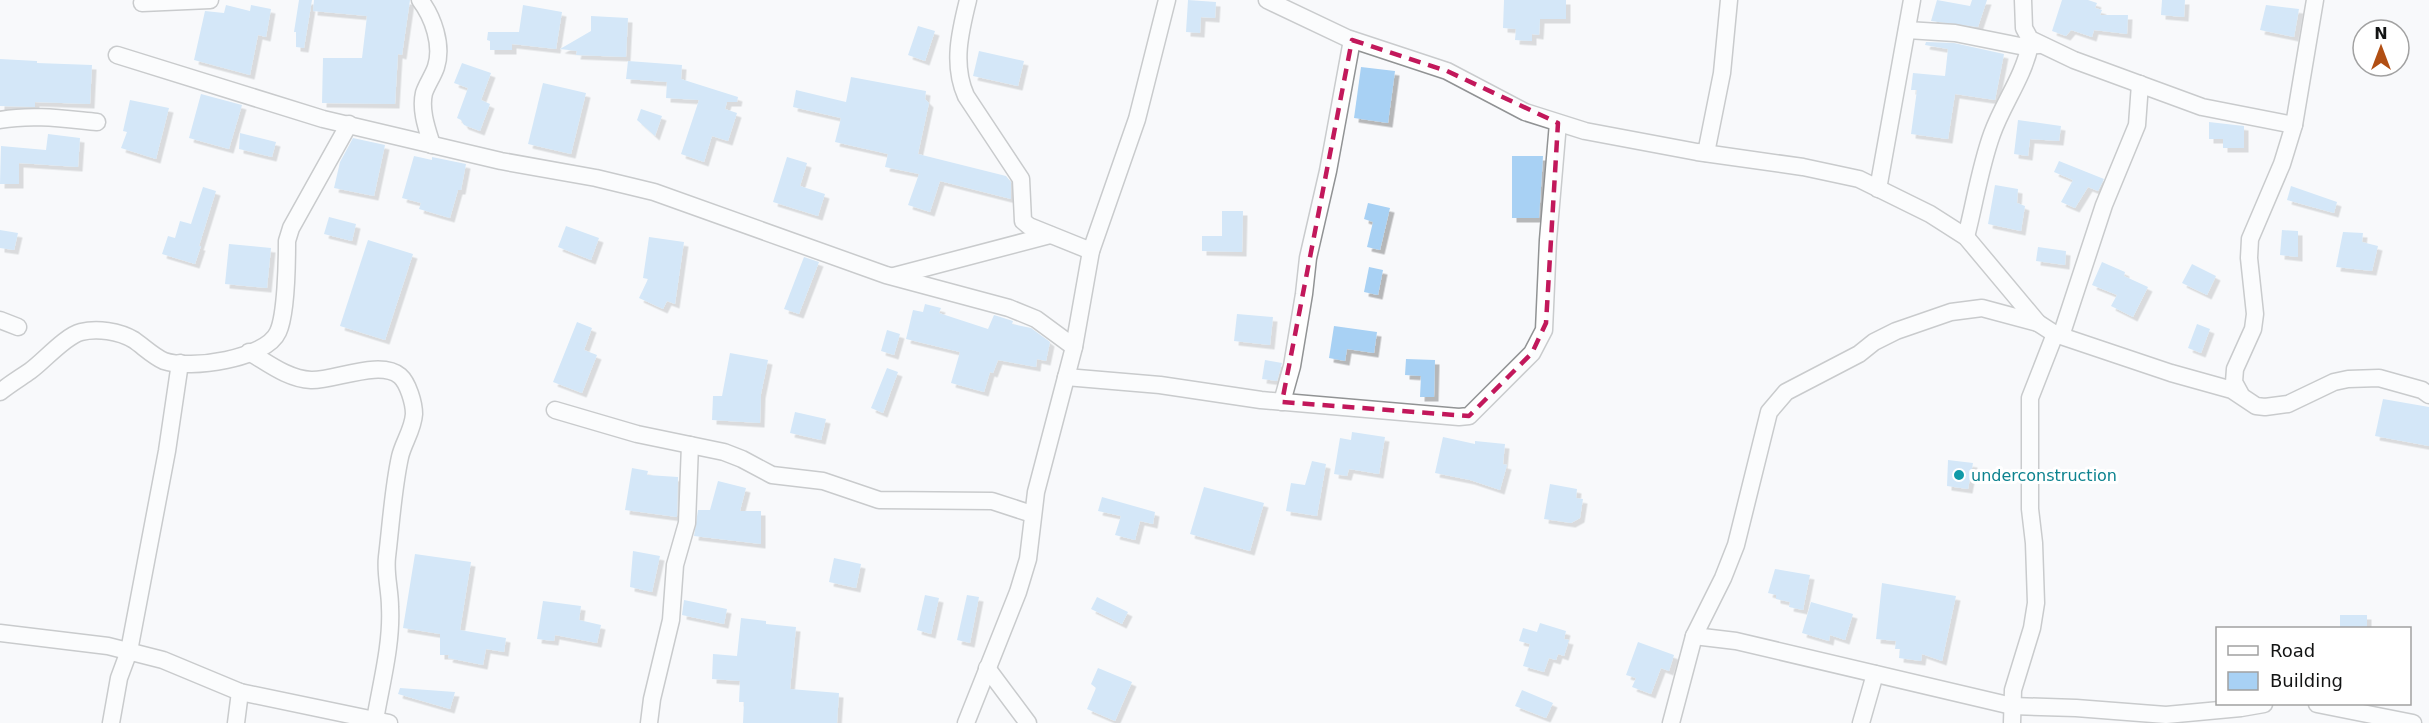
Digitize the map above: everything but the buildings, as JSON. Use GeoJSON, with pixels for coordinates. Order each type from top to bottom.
{"type":"FeatureCollection","features":[{"type":"Feature","properties":{"kind":"street"},"geometry":{"type":"LineString","coordinates":[[141,3],[210,0]]}},
{"type":"Feature","properties":{"kind":"street"},"geometry":{"type":"LineString","coordinates":[[420,0],[429,12],[438,52],[436,68],[424,93],[423,107],[432,145]]}},
{"type":"Feature","properties":{"kind":"street"},"geometry":{"type":"LineString","coordinates":[[968,0],[959,40],[960,83],[966,96],[1021,180],[1023,220],[1029,226],[1091,251]]}},
{"type":"Feature","properties":{"kind":"street"},"geometry":{"type":"LineString","coordinates":[[966,723],[1018,592],[1028,559],[1036,492],[1074,347],[1091,251],[1137,119],[1167,0]]}},
{"type":"Feature","properties":{"kind":"street"},"geometry":{"type":"LineString","coordinates":[[1267,0],[1352,40],[1446,71],[1517,108],[1558,123],[1585,131],[1706,153],[1826,171],[1859,180],[1930,214],[1966,237],[2038,323]]}},
{"type":"Feature","properties":{"kind":"street"},"geometry":{"type":"LineString","coordinates":[[1706,153],[1722,73],[1729,0]]}},
{"type":"Feature","properties":{"kind":"street"},"geometry":{"type":"LineString","coordinates":[[1878,189],[1912,0]]}},
{"type":"Feature","properties":{"kind":"street"},"geometry":{"type":"LineString","coordinates":[[2023,0],[2026,34],[2036,45]]}},
{"type":"Feature","properties":{"kind":"street"},"geometry":{"type":"LineString","coordinates":[[2240,393],[2235,382],[2235,369],[2253,329],[2255,314],[2249,258],[2250,239],[2282,164],[2294,125],[2315,0]]}},
{"type":"Feature","properties":{"kind":"street"},"geometry":{"type":"LineString","coordinates":[[1906,30],[1955,33],[2012,45],[2036,45],[2202,107],[2294,125]]}},
{"type":"Feature","properties":{"kind":"street"},"geometry":{"type":"LineString","coordinates":[[1282,402],[1292,366],[1308,258],[1328,171],[1352,40]]}},
{"type":"Feature","properties":{"kind":"street"},"geometry":{"type":"LineString","coordinates":[[1966,237],[1979,177],[1992,133],[2036,45]]}},
{"type":"Feature","properties":{"kind":"street"},"geometry":{"type":"LineString","coordinates":[[117,55],[323,119],[432,145],[654,192],[893,277],[1009,308],[1036,319],[1074,347]]}},
{"type":"Feature","properties":{"kind":"street"},"geometry":{"type":"LineString","coordinates":[[2012,715],[2013,690],[2032,628],[2036,603],[2030,508],[2031,398],[2058,335],[2104,204],[2137,125],[2140,84]]}},
{"type":"Feature","properties":{"kind":"street"},"geometry":{"type":"LineString","coordinates":[[0,120],[43,117],[97,122]]}},
{"type":"Feature","properties":{"kind":"street"},"geometry":{"type":"LineString","coordinates":[[1066,377],[1160,385],[1282,402],[1459,417],[1473,413],[1532,353],[1544,330],[1548,240],[1558,123]]}},
{"type":"Feature","properties":{"kind":"street"},"geometry":{"type":"LineString","coordinates":[[0,392],[13,380],[29,372],[69,338],[81,332],[105,331],[118,334],[132,339],[163,360],[180,363],[218,363],[272,341],[278,334],[291,228],[349,124]]}},
{"type":"Feature","properties":{"kind":"street"},"geometry":{"type":"LineString","coordinates":[[893,277],[1050,235]]}},
{"type":"Feature","properties":{"kind":"street"},"geometry":{"type":"LineString","coordinates":[[1671,723],[1694,636],[1723,578],[1736,545],[1770,412],[1788,390],[1859,354],[1874,342],[1896,331],[1951,312],[1982,308],[2038,323],[2058,335],[2107,353],[2240,393],[2256,406],[2288,404],[2334,382],[2367,377],[2422,390],[2429,395]]}},
{"type":"Feature","properties":{"kind":"street"},"geometry":{"type":"LineString","coordinates":[[0,320],[18,327]]}},
{"type":"Feature","properties":{"kind":"street"},"geometry":{"type":"LineString","coordinates":[[0,633],[108,646],[163,660],[240,692],[382,722],[391,607],[386,578],[387,560],[400,455],[409,438],[414,414],[413,404],[406,385],[400,376],[394,373],[369,371],[310,380],[276,369],[249,352]]}},
{"type":"Feature","properties":{"kind":"street"},"geometry":{"type":"LineString","coordinates":[[111,723],[119,678],[129,651],[167,451],[180,363]]}},
{"type":"Feature","properties":{"kind":"street"},"geometry":{"type":"LineString","coordinates":[[555,410],[637,434],[742,459],[772,475],[823,481],[879,500],[992,501],[1032,514]]}},
{"type":"Feature","properties":{"kind":"street"},"geometry":{"type":"LineString","coordinates":[[649,723],[652,699],[671,620],[675,565],[687,523],[690,445]]}},
{"type":"Feature","properties":{"kind":"street"},"geometry":{"type":"LineString","coordinates":[[1694,636],[1736,641],[1875,674],[2012,715],[2076,708],[2166,715],[2258,705]]}},
{"type":"Feature","properties":{"kind":"street"},"geometry":{"type":"LineString","coordinates":[[987,668],[1028,723]]}},
{"type":"Feature","properties":{"kind":"street"},"geometry":{"type":"LineString","coordinates":[[1861,723],[1875,674]]}},
{"type":"Feature","properties":{"kind":"street"},"geometry":{"type":"LineString","coordinates":[[236,723],[240,692]]}},
{"type":"Feature","properties":{"kind":"street"},"geometry":{"type":"LineString","coordinates":[[2322,705],[2413,723]]}},
{"type":"Feature","properties":{"kind":"highlighted area"},"geometry":{"type":"Polygon","coordinates":[[[1352,40],[1447,71],[1558,123],[1546,323],[1532,353],[1469,416],[1282,402],[1352,40]]]}},
{"type":"Feature","properties":{"kind":"place","name":"underconstruction"},"geometry":{"type":"Point","coordinates":[1959,475]}}]}
